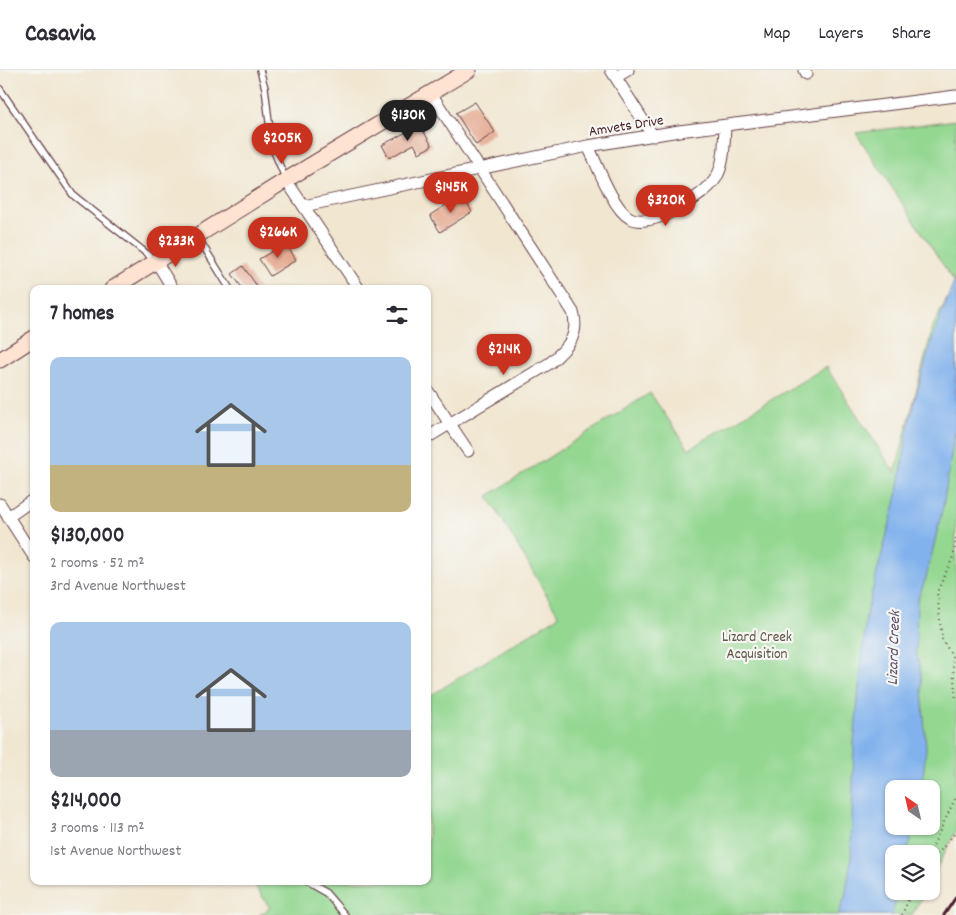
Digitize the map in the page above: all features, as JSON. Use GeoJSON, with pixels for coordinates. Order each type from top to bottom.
{"type":"FeatureCollection","features":[{"type":"Feature","properties":{"kind":"main road"},"geometry":{"type":"LineString","coordinates":[[118,285],[286,180],[469,70]]}},
{"type":"Feature","properties":{"kind":"main road"},"geometry":{"type":"LineString","coordinates":[[0,360],[30,341]]}},
{"type":"Feature","properties":{"kind":"street"},"geometry":{"type":"LineString","coordinates":[[628,70],[614,74],[653,136]]}},
{"type":"Feature","properties":{"kind":"street"},"geometry":{"type":"LineString","coordinates":[[430,92],[573,312],[576,327],[575,335],[565,350],[550,363],[431,435]]}},
{"type":"Feature","properties":{"kind":"street","name":"Amvets Drive"},"geometry":{"type":"LineString","coordinates":[[304,206],[588,146],[956,96]]}},
{"type":"Feature","properties":{"kind":"street"},"geometry":{"type":"LineString","coordinates":[[588,146],[622,210],[631,218],[644,220],[678,209],[700,195],[716,178],[724,152],[725,126]]}},
{"type":"Feature","properties":{"kind":"street"},"geometry":{"type":"LineString","coordinates":[[286,180],[356,285]]}},
{"type":"Feature","properties":{"kind":"street"},"geometry":{"type":"LineString","coordinates":[[156,261],[171,285]]}},
{"type":"Feature","properties":{"kind":"street"},"geometry":{"type":"LineString","coordinates":[[431,396],[468,452]]}},
{"type":"Feature","properties":{"kind":"street"},"geometry":{"type":"LineString","coordinates":[[8,517],[30,502]]}},
{"type":"Feature","properties":{"kind":"street"},"geometry":{"type":"LineString","coordinates":[[0,504],[30,551]]}},
{"type":"Feature","properties":{"kind":"lane"},"geometry":{"type":"LineString","coordinates":[[260,70],[266,88],[272,147],[286,180]]}},
{"type":"Feature","properties":{"kind":"lane"},"geometry":{"type":"LineString","coordinates":[[0,89],[73,195],[156,261]]}},
{"type":"Feature","properties":{"kind":"lane"},"geometry":{"type":"LineString","coordinates":[[197,236],[228,285]]}},
{"type":"Feature","properties":{"kind":"lane"},"geometry":{"type":"LineString","coordinates":[[312,885],[326,893],[345,915]]}},
{"type":"Feature","properties":{"kind":"path"},"geometry":{"type":"LineString","coordinates":[[956,538],[954,555],[937,592],[942,639],[952,656],[956,701]]}},
{"type":"Feature","properties":{"kind":"path"},"geometry":{"type":"LineString","coordinates":[[933,845],[956,797]]}},
{"type":"Feature","properties":{"kind":"path"},"geometry":{"type":"LineString","coordinates":[[940,851],[956,832]]}},
{"type":"Feature","properties":{"kind":"path"},"geometry":{"type":"LineString","coordinates":[[902,915],[908,900]]}},
{"type":"Feature","properties":{"kind":"green space","name":"Lizard Creek Acquisition"},"geometry":{"type":"Polygon","coordinates":[[[956,120],[956,831],[940,862],[940,845],[885,845],[885,900],[920,900],[912,915],[259,915],[270,908],[255,885],[431,885],[431,695],[559,616],[488,496],[650,393],[689,449],[826,367],[895,473],[933,326],[955,283],[856,133],[956,120]]]}},
{"type":"Feature","properties":{"kind":"water","name":"Lizard Creek"},"geometry":{"type":"Polygon","coordinates":[[[956,277],[956,425],[943,507],[926,578],[917,601],[916,651],[921,673],[926,748],[923,780],[885,780],[885,835],[911,835],[909,845],[885,845],[885,900],[896,900],[892,915],[838,915],[845,897],[851,860],[854,742],[866,615],[898,492],[907,434],[916,395],[933,336],[956,277]]]}},
{"type":"Feature","properties":{"kind":"building"},"geometry":{"type":"Polygon","coordinates":[[[475,102],[495,132],[476,145],[456,113],[475,102]]]}},
{"type":"Feature","properties":{"kind":"building"},"geometry":{"type":"Polygon","coordinates":[[[420,125],[432,146],[419,153],[414,144],[389,158],[382,145],[420,125]]]}},
{"type":"Feature","properties":{"kind":"building"},"geometry":{"type":"Polygon","coordinates":[[[462,195],[472,212],[440,232],[430,215],[462,195]]]}},
{"type":"Feature","properties":{"kind":"building"},"geometry":{"type":"Polygon","coordinates":[[[286,243],[296,260],[270,276],[259,259],[286,243]]]}},
{"type":"Feature","properties":{"kind":"building"},"geometry":{"type":"Polygon","coordinates":[[[243,266],[256,285],[240,285],[232,274],[243,266]]]}},
{"type":"Feature","properties":{"kind":"railway"},"geometry":{"type":"LineString","coordinates":[[944,915],[956,897]]}}]}
